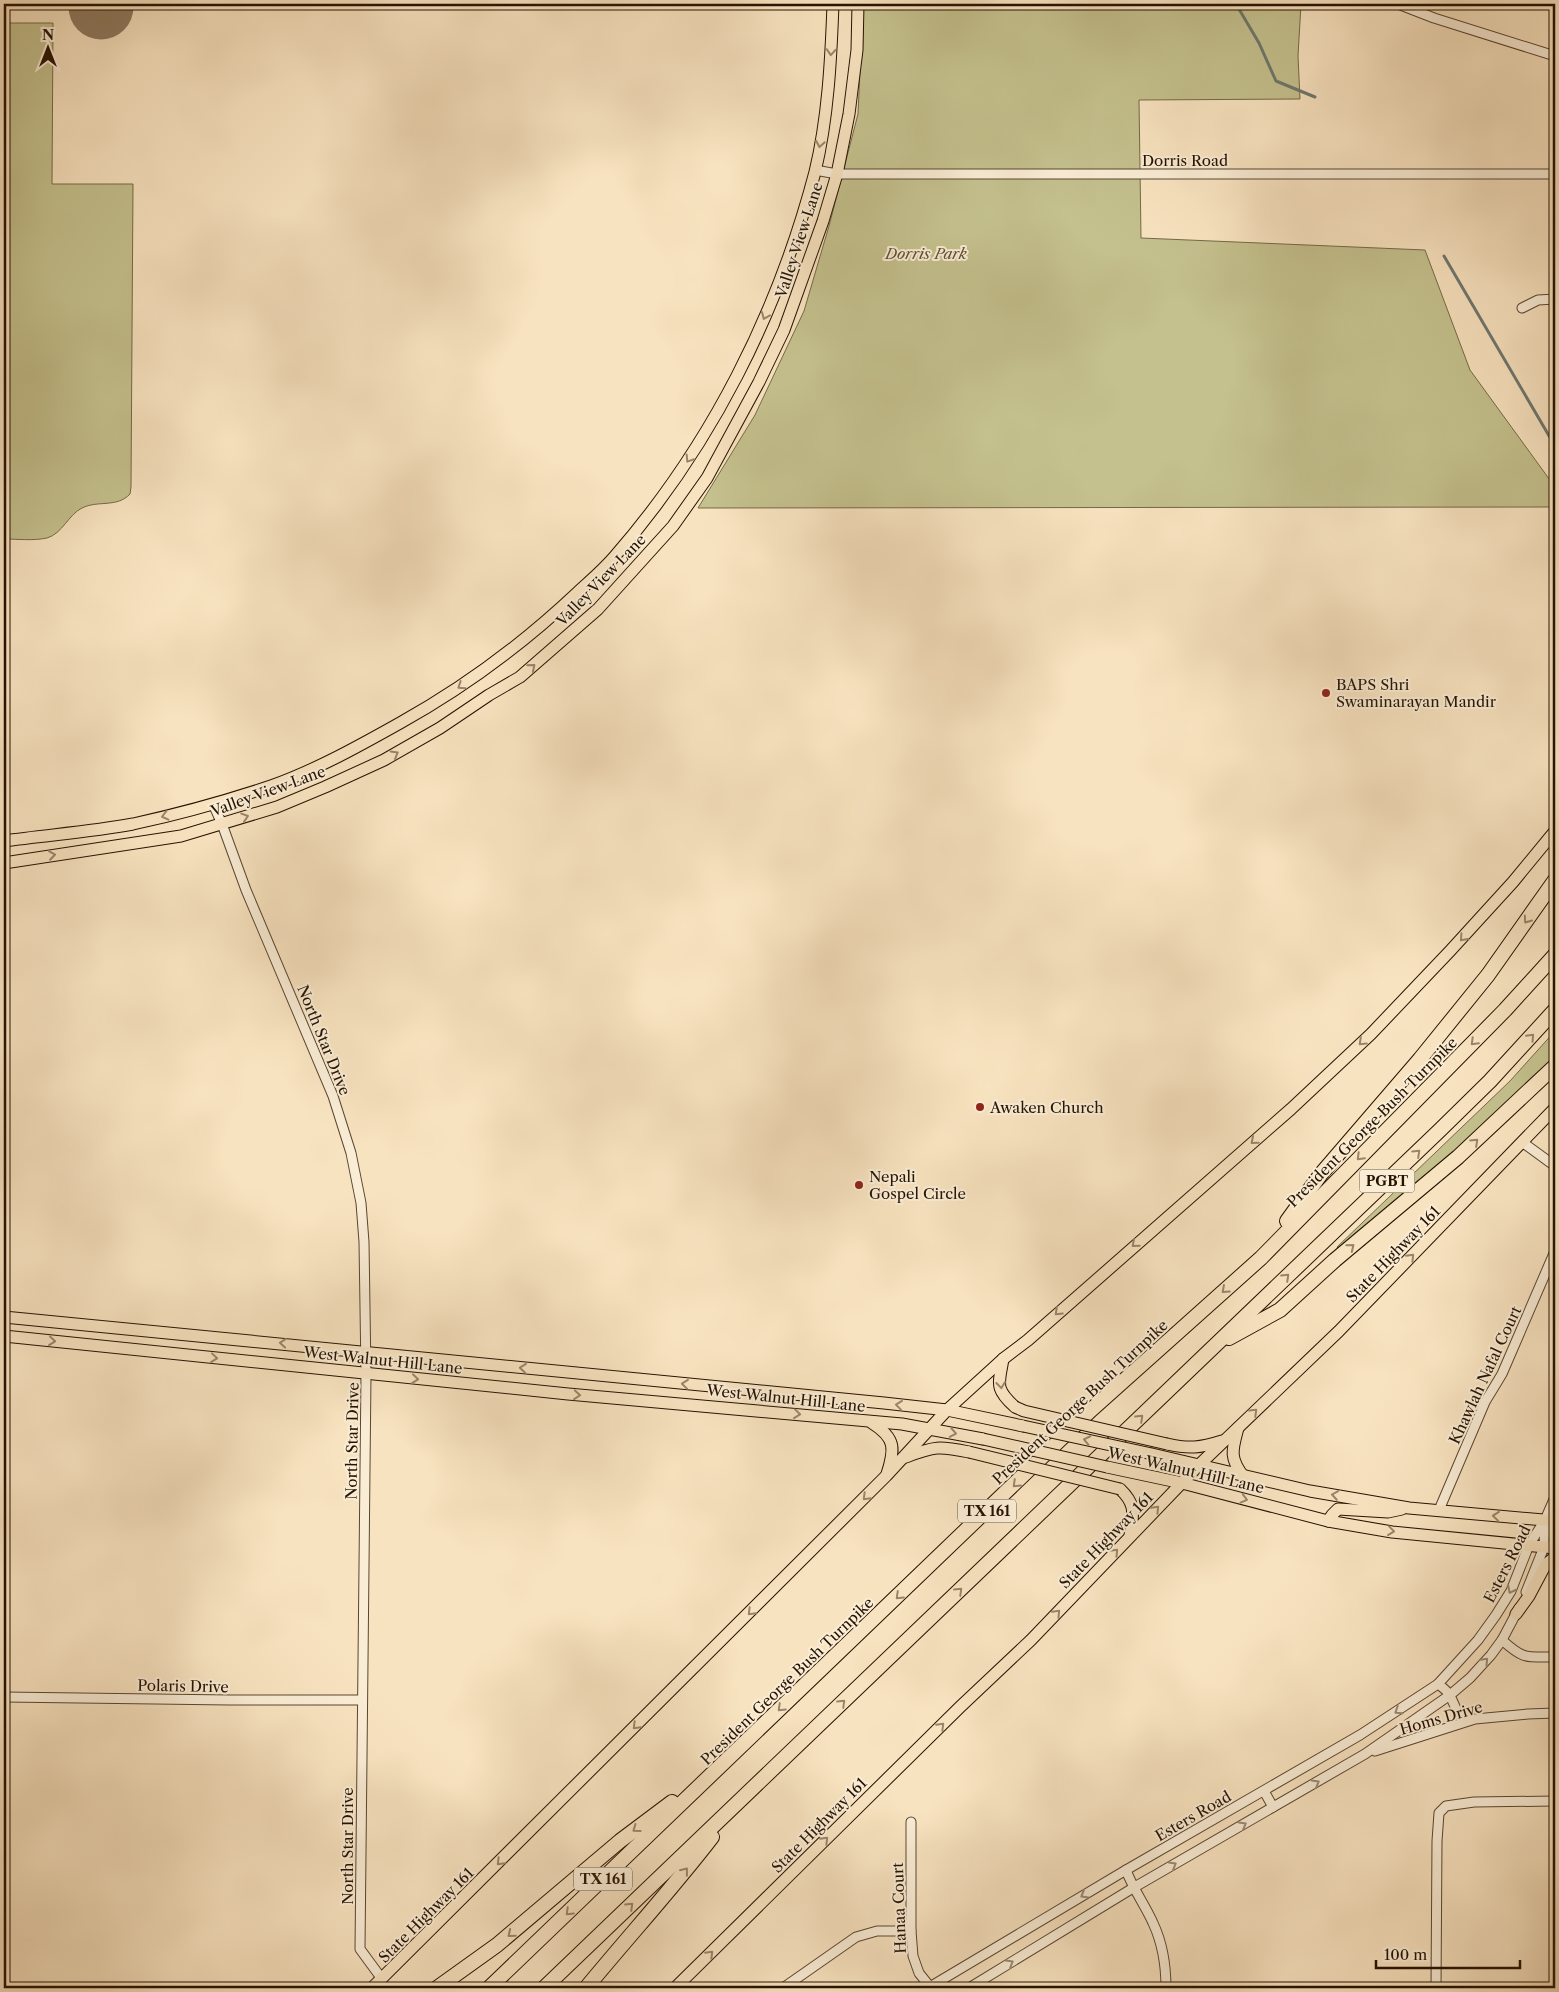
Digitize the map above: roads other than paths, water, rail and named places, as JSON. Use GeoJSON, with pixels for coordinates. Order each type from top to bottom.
{"type":"FeatureCollection","features":[{"type":"Feature","properties":{"kind":"highway"},"geometry":{"type":"LineString","coordinates":[[1261,1258],[1321,1174],[1488,975],[1555,880]]}},
{"type":"Feature","properties":{"kind":"highway","name":"President George Bush Turnpike"},"geometry":{"type":"LineString","coordinates":[[489,1988],[1091,1410],[1261,1258],[1505,1010],[1555,955]]}},
{"type":"Feature","properties":{"kind":"highway","name":"PGBT"},"geometry":{"type":"LineString","coordinates":[[1213,1347],[1490,1081],[1555,1010]]}},
{"type":"Feature","properties":{"kind":"highway"},"geometry":{"type":"LineString","coordinates":[[1213,1347],[1280,1310],[1335,1260],[1458,1157],[1555,1066]]}},
{"type":"Feature","properties":{"kind":"highway","name":"TX 161"},"geometry":{"type":"LineString","coordinates":[[544,1988],[1213,1347]]}},
{"type":"Feature","properties":{"kind":"highway"},"geometry":{"type":"LineString","coordinates":[[437,1988],[497,1945],[620,1841],[717,1769]]}},
{"type":"Feature","properties":{"kind":"highway"},"geometry":{"type":"LineString","coordinates":[[586,1988],[681,1877],[743,1797]]}},
{"type":"Feature","properties":{"kind":"main road","name":"Valley View Lane"},"geometry":{"type":"LineString","coordinates":[[4,841],[132,824],[213,804],[274,785],[319,765],[369,741],[424,710],[527,639],[610,561],[663,497],[714,419],[740,373],[782,275],[815,170],[826,101],[833,4]]}},
{"type":"Feature","properties":{"kind":"main road","name":"Valley View Lane"},"geometry":{"type":"LineString","coordinates":[[4,862],[181,836],[277,807],[326,787],[384,760],[520,677],[598,609],[673,526],[707,478],[759,382],[784,330],[820,230],[837,174],[850,114],[857,50],[858,4]]}},
{"type":"Feature","properties":{"kind":"main road","name":"State Highway 161"},"geometry":{"type":"LineString","coordinates":[[372,1988],[904,1458],[947,1410],[1003,1359],[1028,1340],[1078,1294],[1291,1109],[1370,1034],[1513,882],[1555,831]]}},
{"type":"Feature","properties":{"kind":"main road","name":"State Highway 161"},"geometry":{"type":"LineString","coordinates":[[675,1988],[960,1707],[1031,1640],[1182,1483],[1338,1331],[1555,1108]]}},
{"type":"Feature","properties":{"kind":"main road","name":"West Walnut Hill Lane"},"geometry":{"type":"LineString","coordinates":[[4,1317],[366,1351],[447,1361],[947,1410],[1152,1454],[1310,1491],[1408,1508],[1550,1521]]}},
{"type":"Feature","properties":{"kind":"main road"},"geometry":{"type":"LineString","coordinates":[[149,1351],[151,1331]]}},
{"type":"Feature","properties":{"kind":"main road","name":"West Walnut Hill Lane"},"geometry":{"type":"LineString","coordinates":[[4,1336],[568,1394],[902,1424],[983,1439],[1182,1483],[1328,1521],[1392,1532],[1550,1548]]}},
{"type":"Feature","properties":{"kind":"main road"},"geometry":{"type":"LineString","coordinates":[[1003,1359],[999,1383],[1002,1395],[1015,1407],[1024,1411],[1187,1448],[1204,1447],[1225,1440]]}},
{"type":"Feature","properties":{"kind":"main road"},"geometry":{"type":"LineString","coordinates":[[748,1409],[751,1390]]}},
{"type":"Feature","properties":{"kind":"main road"},"geometry":{"type":"LineString","coordinates":[[871,1422],[884,1431],[893,1444],[893,1456],[886,1476]]}},
{"type":"Feature","properties":{"kind":"main road"},"geometry":{"type":"LineString","coordinates":[[1238,1428],[1232,1450],[1235,1465],[1244,1477]]}},
{"type":"Feature","properties":{"kind":"main road"},"geometry":{"type":"LineString","coordinates":[[904,1458],[927,1449],[942,1447],[1120,1489],[1129,1498],[1134,1509],[1130,1536]]}},
{"type":"Feature","properties":{"kind":"main road"},"geometry":{"type":"LineString","coordinates":[[1328,1521],[1338,1509],[1388,1512],[1408,1508]]}},
{"type":"Feature","properties":{"kind":"main road"},"geometry":{"type":"LineString","coordinates":[[1516,1614],[1529,1596],[1546,1564],[1555,1558]]}},
{"type":"Feature","properties":{"kind":"street"},"geometry":{"type":"LineString","coordinates":[[1398,4],[1434,18],[1555,56]]}},
{"type":"Feature","properties":{"kind":"street","name":"Dorris Road"},"geometry":{"type":"LineString","coordinates":[[815,170],[837,174],[1555,174]]}},
{"type":"Feature","properties":{"kind":"street"},"geometry":{"type":"LineString","coordinates":[[1522,308],[1538,300],[1555,299]]}},
{"type":"Feature","properties":{"kind":"street","name":"North Star Drive"},"geometry":{"type":"LineString","coordinates":[[213,804],[246,890],[333,1096],[351,1153],[360,1203],[364,1242],[366,1351],[360,1949],[382,1979]]}},
{"type":"Feature","properties":{"kind":"street"},"geometry":{"type":"LineString","coordinates":[[1522,1142],[1555,1166]]}},
{"type":"Feature","properties":{"kind":"street","name":"Khawlah Nafal Court"},"geometry":{"type":"LineString","coordinates":[[1439,1510],[1485,1402],[1502,1374],[1555,1251]]}},
{"type":"Feature","properties":{"kind":"street"},"geometry":{"type":"LineString","coordinates":[[1550,1521],[1555,1497]]}},
{"type":"Feature","properties":{"kind":"street","name":"Esters Road"},"geometry":{"type":"LineString","coordinates":[[930,1988],[1126,1870],[1360,1736],[1438,1684],[1478,1640],[1496,1615],[1511,1591],[1530,1545],[1550,1521]]}},
{"type":"Feature","properties":{"kind":"street","name":"Esters Road"},"geometry":{"type":"LineString","coordinates":[[969,1988],[1133,1888],[1365,1754],[1450,1695],[1470,1678],[1502,1640],[1550,1548],[1550,1521]]}},
{"type":"Feature","properties":{"kind":"street"},"geometry":{"type":"LineString","coordinates":[[1502,1640],[1516,1654],[1555,1657]]}},
{"type":"Feature","properties":{"kind":"street"},"geometry":{"type":"LineString","coordinates":[[1438,1684],[1450,1695],[1456,1711],[1463,1717],[1475,1719]]}},
{"type":"Feature","properties":{"kind":"street","name":"Polaris Drive"},"geometry":{"type":"LineString","coordinates":[[4,1697],[361,1700]]}},
{"type":"Feature","properties":{"kind":"street","name":"Homs Drive"},"geometry":{"type":"LineString","coordinates":[[1365,1754],[1475,1719],[1555,1713]]}},
{"type":"Feature","properties":{"kind":"street"},"geometry":{"type":"LineString","coordinates":[[1264,1791],[1273,1807]]}},
{"type":"Feature","properties":{"kind":"street"},"geometry":{"type":"LineString","coordinates":[[1436,1988],[1437,1841],[1439,1813],[1446,1806],[1474,1802],[1555,1801]]}},
{"type":"Feature","properties":{"kind":"street","name":"Hanaa Court"},"geometry":{"type":"LineString","coordinates":[[911,1822],[911,1931],[913,1956],[919,1973],[930,1988]]}},
{"type":"Feature","properties":{"kind":"street"},"geometry":{"type":"LineString","coordinates":[[1126,1870],[1133,1888],[1154,1923],[1164,1960],[1166,1988]]}},
{"type":"Feature","properties":{"kind":"street"},"geometry":{"type":"LineString","coordinates":[[783,1988],[856,1937],[877,1931],[911,1931]]}},
{"type":"Feature","properties":{"kind":"waterway"},"geometry":{"type":"LineString","coordinates":[[1236,4],[1259,43],[1276,81],[1315,97]]}},
{"type":"Feature","properties":{"kind":"waterway"},"geometry":{"type":"LineString","coordinates":[[1444,256],[1555,446]]}},
{"type":"Feature","properties":{"kind":"place","name":"BAPS Shri Swaminarayan Mandir"},"geometry":{"type":"Point","coordinates":[1326,693]}},
{"type":"Feature","properties":{"kind":"place","name":"Awaken Church"},"geometry":{"type":"Point","coordinates":[980,1107]}},
{"type":"Feature","properties":{"kind":"place","name":"Nepali Gospel Circle"},"geometry":{"type":"Point","coordinates":[859,1185]}},
{"type":"Feature","properties":{"kind":"park label","name":"Dorris Park"},"geometry":{"type":"Point","coordinates":[926,253]}}]}
